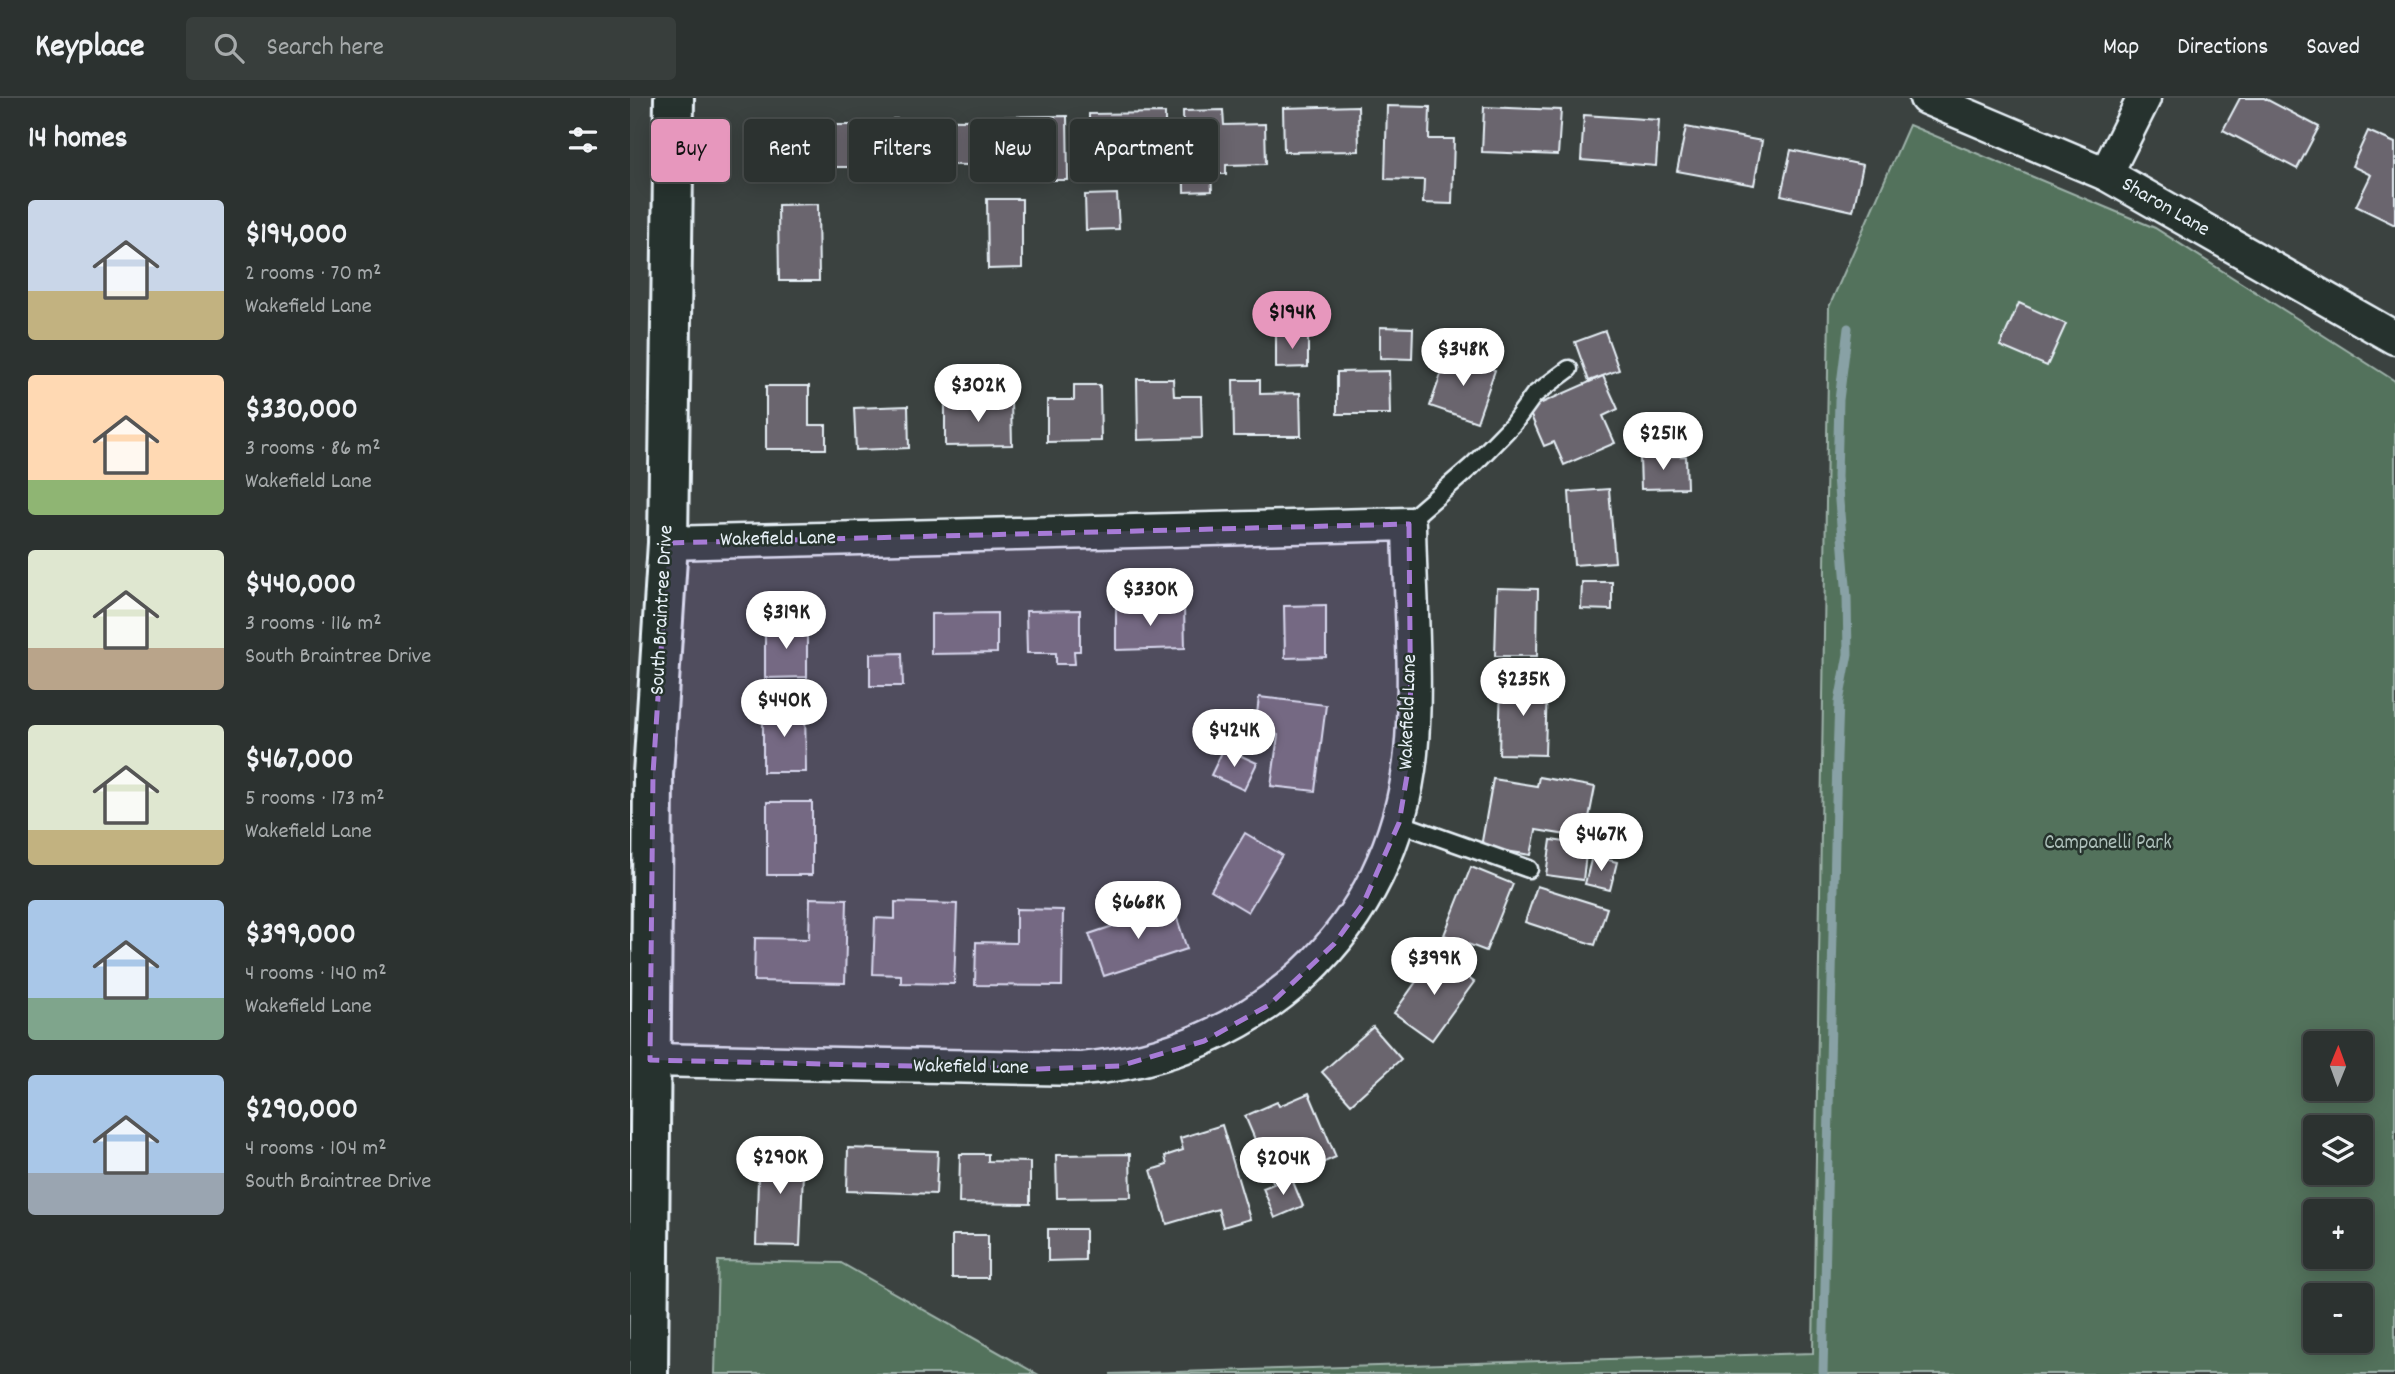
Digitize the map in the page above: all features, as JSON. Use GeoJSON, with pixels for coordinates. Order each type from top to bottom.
{"type":"FeatureCollection","features":[{"type":"Feature","properties":{"kind":"street","name":"South Braintree Drive"},"geometry":{"type":"LineString","coordinates":[[648,1374],[639,1201],[650,1060],[641,774],[668,543],[674,98]]}},
{"type":"Feature","properties":{"kind":"street","name":"Sharon Lane"},"geometry":{"type":"LineString","coordinates":[[1926,98],[2106,174],[2395,338]]}},
{"type":"Feature","properties":{"kind":"street"},"geometry":{"type":"LineString","coordinates":[[2106,174],[2144,98]]}},
{"type":"Feature","properties":{"kind":"street","name":"Wakefield Lane"},"geometry":{"type":"LineString","coordinates":[[650,1060],[1039,1069],[1120,1066],[1204,1041],[1269,1005],[1297,981],[1334,944],[1363,904],[1399,823],[1411,752],[1409,524],[668,543]]}},
{"type":"Feature","properties":{"kind":"lane"},"geometry":{"type":"LineString","coordinates":[[1405,524],[1472,466],[1513,424],[1534,395],[1569,369]]}},
{"type":"Feature","properties":{"kind":"lane"},"geometry":{"type":"LineString","coordinates":[[1399,823],[1529,869]]}},
{"type":"Feature","properties":{"kind":"highlighted area"},"geometry":{"type":"Polygon","coordinates":[[[1409,524],[1411,752],[1399,823],[1363,904],[1334,944],[1269,1005],[1204,1041],[1120,1066],[1039,1069],[650,1060],[653,774],[668,543],[1409,524]]]}},
{"type":"Feature","properties":{"kind":"green space","name":"Campanelli Park"},"geometry":{"type":"Polygon","coordinates":[[[1909,125],[2155,228],[2395,381],[2395,1374],[1110,1374],[1813,1353],[1829,307],[1909,125]]]}},
{"type":"Feature","properties":{"kind":"green space"},"geometry":{"type":"Polygon","coordinates":[[[718,1261],[841,1263],[1037,1374],[715,1374],[718,1261]]]}},
{"type":"Feature","properties":{"kind":"building"},"geometry":{"type":"Polygon","coordinates":[[[2240,98],[2264,98],[2319,127],[2297,169],[2223,130],[2240,98]]]}},
{"type":"Feature","properties":{"kind":"building"},"geometry":{"type":"Polygon","coordinates":[[[1358,106],[1359,151],[1284,152],[1283,108],[1358,106]]]}},
{"type":"Feature","properties":{"kind":"building"},"geometry":{"type":"Polygon","coordinates":[[[1387,106],[1430,107],[1429,139],[1454,139],[1452,204],[1423,203],[1424,180],[1385,179],[1387,106]]]}},
{"type":"Feature","properties":{"kind":"building"},"geometry":{"type":"Polygon","coordinates":[[[1484,107],[1561,110],[1558,155],[1482,152],[1484,107]]]}},
{"type":"Feature","properties":{"kind":"building"},"geometry":{"type":"Polygon","coordinates":[[[1223,110],[1224,125],[1265,124],[1266,164],[1226,165],[1226,174],[1218,174],[1218,119],[1183,119],[1183,111],[1223,110]]]}},
{"type":"Feature","properties":{"kind":"building"},"geometry":{"type":"Polygon","coordinates":[[[1165,113],[1165,119],[1089,119],[1089,114],[1165,113]]]}},
{"type":"Feature","properties":{"kind":"building"},"geometry":{"type":"Polygon","coordinates":[[[1584,115],[1659,120],[1656,166],[1581,160],[1584,115]]]}},
{"type":"Feature","properties":{"kind":"building"},"geometry":{"type":"Polygon","coordinates":[[[1067,116],[1068,180],[1056,180],[1056,119],[993,117],[1067,116]]]}},
{"type":"Feature","properties":{"kind":"building"},"geometry":{"type":"Polygon","coordinates":[[[956,120],[970,120],[970,165],[956,165],[956,120]]]}},
{"type":"Feature","properties":{"kind":"building"},"geometry":{"type":"Polygon","coordinates":[[[835,125],[849,125],[849,167],[835,167],[835,125]]]}},
{"type":"Feature","properties":{"kind":"building"},"geometry":{"type":"Polygon","coordinates":[[[1686,127],[1762,141],[1754,185],[1677,171],[1686,127]]]}},
{"type":"Feature","properties":{"kind":"building"},"geometry":{"type":"Polygon","coordinates":[[[2368,131],[2395,143],[2395,225],[2356,206],[2371,175],[2352,166],[2368,131]]]}},
{"type":"Feature","properties":{"kind":"building"},"geometry":{"type":"Polygon","coordinates":[[[1791,150],[1863,165],[1853,211],[1781,195],[1791,150]]]}},
{"type":"Feature","properties":{"kind":"building"},"geometry":{"type":"Polygon","coordinates":[[[1184,182],[1211,182],[1212,191],[1184,192],[1184,182]]]}},
{"type":"Feature","properties":{"kind":"building"},"geometry":{"type":"Polygon","coordinates":[[[1117,194],[1119,229],[1086,230],[1085,195],[1117,194]]]}},
{"type":"Feature","properties":{"kind":"building"},"geometry":{"type":"Polygon","coordinates":[[[987,199],[1022,199],[1022,268],[988,269],[987,199]]]}},
{"type":"Feature","properties":{"kind":"building"},"geometry":{"type":"Polygon","coordinates":[[[818,204],[819,281],[779,281],[778,205],[818,204]]]}},
{"type":"Feature","properties":{"kind":"building"},"geometry":{"type":"Polygon","coordinates":[[[2019,303],[2066,324],[2047,366],[2000,346],[2019,303]]]}},
{"type":"Feature","properties":{"kind":"building"},"geometry":{"type":"Polygon","coordinates":[[[1380,327],[1413,328],[1412,359],[1380,358],[1380,327]]]}},
{"type":"Feature","properties":{"kind":"building"},"geometry":{"type":"Polygon","coordinates":[[[1605,331],[1619,370],[1589,381],[1575,342],[1605,331]]]}},
{"type":"Feature","properties":{"kind":"building"},"geometry":{"type":"Polygon","coordinates":[[[1276,335],[1308,335],[1308,367],[1276,368],[1276,335]]]}},
{"type":"Feature","properties":{"kind":"building"},"geometry":{"type":"Polygon","coordinates":[[[1448,354],[1495,370],[1477,422],[1430,406],[1448,354]]]}},
{"type":"Feature","properties":{"kind":"building"},"geometry":{"type":"Polygon","coordinates":[[[1389,371],[1390,414],[1337,414],[1337,372],[1389,371]]]}},
{"type":"Feature","properties":{"kind":"building"},"geometry":{"type":"Polygon","coordinates":[[[1603,376],[1618,409],[1603,416],[1615,443],[1564,465],[1554,442],[1544,446],[1528,409],[1603,376]]]}},
{"type":"Feature","properties":{"kind":"building"},"geometry":{"type":"Polygon","coordinates":[[[1137,379],[1173,379],[1174,396],[1201,396],[1202,438],[1138,440],[1137,379]]]}},
{"type":"Feature","properties":{"kind":"building"},"geometry":{"type":"Polygon","coordinates":[[[1233,380],[1260,380],[1260,394],[1300,393],[1301,436],[1234,436],[1233,380]]]}},
{"type":"Feature","properties":{"kind":"building"},"geometry":{"type":"Polygon","coordinates":[[[1074,385],[1100,385],[1101,441],[1047,442],[1047,400],[1074,400],[1074,385]]]}},
{"type":"Feature","properties":{"kind":"building"},"geometry":{"type":"Polygon","coordinates":[[[766,386],[809,386],[809,425],[826,425],[826,449],[766,449],[766,386]]]}},
{"type":"Feature","properties":{"kind":"building"},"geometry":{"type":"Polygon","coordinates":[[[1011,402],[1012,445],[945,446],[945,403],[1011,402]]]}},
{"type":"Feature","properties":{"kind":"building"},"geometry":{"type":"Polygon","coordinates":[[[908,406],[909,448],[856,450],[854,408],[908,406]]]}},
{"type":"Feature","properties":{"kind":"building"},"geometry":{"type":"Polygon","coordinates":[[[1686,456],[1687,488],[1641,489],[1640,457],[1686,456]]]}},
{"type":"Feature","properties":{"kind":"building"},"geometry":{"type":"Polygon","coordinates":[[[1609,489],[1615,562],[1574,565],[1569,492],[1609,489]]]}},
{"type":"Feature","properties":{"kind":"building"},"geometry":{"type":"Polygon","coordinates":[[[1582,582],[1612,582],[1612,610],[1581,609],[1582,582]]]}},
{"type":"Feature","properties":{"kind":"building"},"geometry":{"type":"Polygon","coordinates":[[[1497,588],[1538,589],[1537,656],[1495,656],[1497,588]]]}},
{"type":"Feature","properties":{"kind":"building"},"geometry":{"type":"Polygon","coordinates":[[[1326,605],[1326,657],[1285,658],[1284,606],[1326,605]]]}},
{"type":"Feature","properties":{"kind":"building"},"geometry":{"type":"Polygon","coordinates":[[[1184,607],[1185,648],[1116,650],[1116,608],[1184,607]]]}},
{"type":"Feature","properties":{"kind":"building"},"geometry":{"type":"Polygon","coordinates":[[[1080,610],[1080,651],[1074,651],[1075,664],[1056,664],[1056,653],[1027,653],[1026,611],[1080,610]]]}},
{"type":"Feature","properties":{"kind":"building"},"geometry":{"type":"Polygon","coordinates":[[[997,613],[997,653],[931,654],[931,614],[997,613]]]}},
{"type":"Feature","properties":{"kind":"building"},"geometry":{"type":"Polygon","coordinates":[[[807,624],[807,677],[765,678],[765,625],[807,624]]]}},
{"type":"Feature","properties":{"kind":"building"},"geometry":{"type":"Polygon","coordinates":[[[902,653],[903,686],[870,686],[870,654],[902,653]]]}},
{"type":"Feature","properties":{"kind":"building"},"geometry":{"type":"Polygon","coordinates":[[[1501,681],[1547,683],[1545,755],[1499,754],[1501,681]]]}},
{"type":"Feature","properties":{"kind":"building"},"geometry":{"type":"Polygon","coordinates":[[[1259,697],[1326,705],[1315,791],[1271,786],[1278,735],[1255,732],[1259,697]]]}},
{"type":"Feature","properties":{"kind":"building"},"geometry":{"type":"Polygon","coordinates":[[[805,705],[806,772],[763,772],[763,706],[805,705]]]}},
{"type":"Feature","properties":{"kind":"building"},"geometry":{"type":"Polygon","coordinates":[[[1224,748],[1257,763],[1244,790],[1211,775],[1224,748]]]}},
{"type":"Feature","properties":{"kind":"building"},"geometry":{"type":"Polygon","coordinates":[[[1539,777],[1595,787],[1585,838],[1536,830],[1531,855],[1481,847],[1493,779],[1537,786],[1539,777]]]}},
{"type":"Feature","properties":{"kind":"building"},"geometry":{"type":"Polygon","coordinates":[[[767,802],[812,802],[812,875],[767,875],[767,802]]]}},
{"type":"Feature","properties":{"kind":"building"},"geometry":{"type":"Polygon","coordinates":[[[1245,833],[1282,855],[1248,912],[1211,890],[1245,833]]]}},
{"type":"Feature","properties":{"kind":"building"},"geometry":{"type":"Polygon","coordinates":[[[1551,840],[1587,845],[1583,880],[1546,875],[1551,840]]]}},
{"type":"Feature","properties":{"kind":"building"},"geometry":{"type":"Polygon","coordinates":[[[1592,856],[1617,862],[1610,890],[1585,884],[1592,856]]]}},
{"type":"Feature","properties":{"kind":"building"},"geometry":{"type":"Polygon","coordinates":[[[1471,867],[1513,884],[1486,951],[1444,935],[1471,867]]]}},
{"type":"Feature","properties":{"kind":"building"},"geometry":{"type":"Polygon","coordinates":[[[1537,886],[1607,908],[1595,945],[1525,922],[1537,886]]]}},
{"type":"Feature","properties":{"kind":"building"},"geometry":{"type":"Polygon","coordinates":[[[810,898],[847,899],[845,983],[754,981],[755,938],[809,939],[810,898]]]}},
{"type":"Feature","properties":{"kind":"building"},"geometry":{"type":"Polygon","coordinates":[[[895,902],[957,904],[954,984],[901,983],[901,975],[873,974],[875,918],[895,919],[895,902]]]}},
{"type":"Feature","properties":{"kind":"building"},"geometry":{"type":"Polygon","coordinates":[[[1173,906],[1187,949],[1104,976],[1089,934],[1173,906]]]}},
{"type":"Feature","properties":{"kind":"building"},"geometry":{"type":"Polygon","coordinates":[[[1016,909],[1063,910],[1062,986],[975,985],[976,942],[1016,943],[1016,909]]]}},
{"type":"Feature","properties":{"kind":"building"},"geometry":{"type":"Polygon","coordinates":[[[1435,955],[1474,982],[1432,1040],[1394,1013],[1435,955]]]}},
{"type":"Feature","properties":{"kind":"building"},"geometry":{"type":"Polygon","coordinates":[[[1373,1027],[1401,1059],[1351,1104],[1322,1072],[1373,1027]]]}},
{"type":"Feature","properties":{"kind":"building"},"geometry":{"type":"Polygon","coordinates":[[[1309,1093],[1336,1157],[1274,1184],[1245,1116],[1277,1102],[1279,1106],[1309,1093]]]}},
{"type":"Feature","properties":{"kind":"building"},"geometry":{"type":"Polygon","coordinates":[[[1222,1125],[1250,1219],[1223,1227],[1218,1209],[1167,1224],[1151,1170],[1167,1165],[1165,1156],[1183,1150],[1180,1138],[1222,1125]]]}},
{"type":"Feature","properties":{"kind":"building"},"geometry":{"type":"Polygon","coordinates":[[[759,1147],[804,1148],[800,1246],[756,1245],[759,1147]]]}},
{"type":"Feature","properties":{"kind":"building"},"geometry":{"type":"Polygon","coordinates":[[[848,1148],[938,1151],[936,1194],[847,1191],[848,1148]]]}},
{"type":"Feature","properties":{"kind":"building"},"geometry":{"type":"Polygon","coordinates":[[[960,1154],[988,1154],[988,1161],[1030,1162],[1030,1204],[959,1203],[960,1154]]]}},
{"type":"Feature","properties":{"kind":"building"},"geometry":{"type":"Polygon","coordinates":[[[1130,1154],[1131,1197],[1057,1198],[1056,1155],[1130,1154]]]}},
{"type":"Feature","properties":{"kind":"building"},"geometry":{"type":"Polygon","coordinates":[[[1291,1177],[1303,1206],[1275,1218],[1263,1188],[1291,1177]]]}},
{"type":"Feature","properties":{"kind":"building"},"geometry":{"type":"Polygon","coordinates":[[[1048,1229],[1085,1229],[1085,1260],[1048,1261],[1048,1229]]]}},
{"type":"Feature","properties":{"kind":"building"},"geometry":{"type":"Polygon","coordinates":[[[952,1235],[988,1235],[988,1278],[952,1278],[952,1235]]]}},
{"type":"Feature","properties":{"kind":"waterway"},"geometry":{"type":"LineString","coordinates":[[1823,1374],[1837,756],[1839,702],[1848,654],[1847,597],[1837,477],[1839,400],[1848,328]]}}]}
